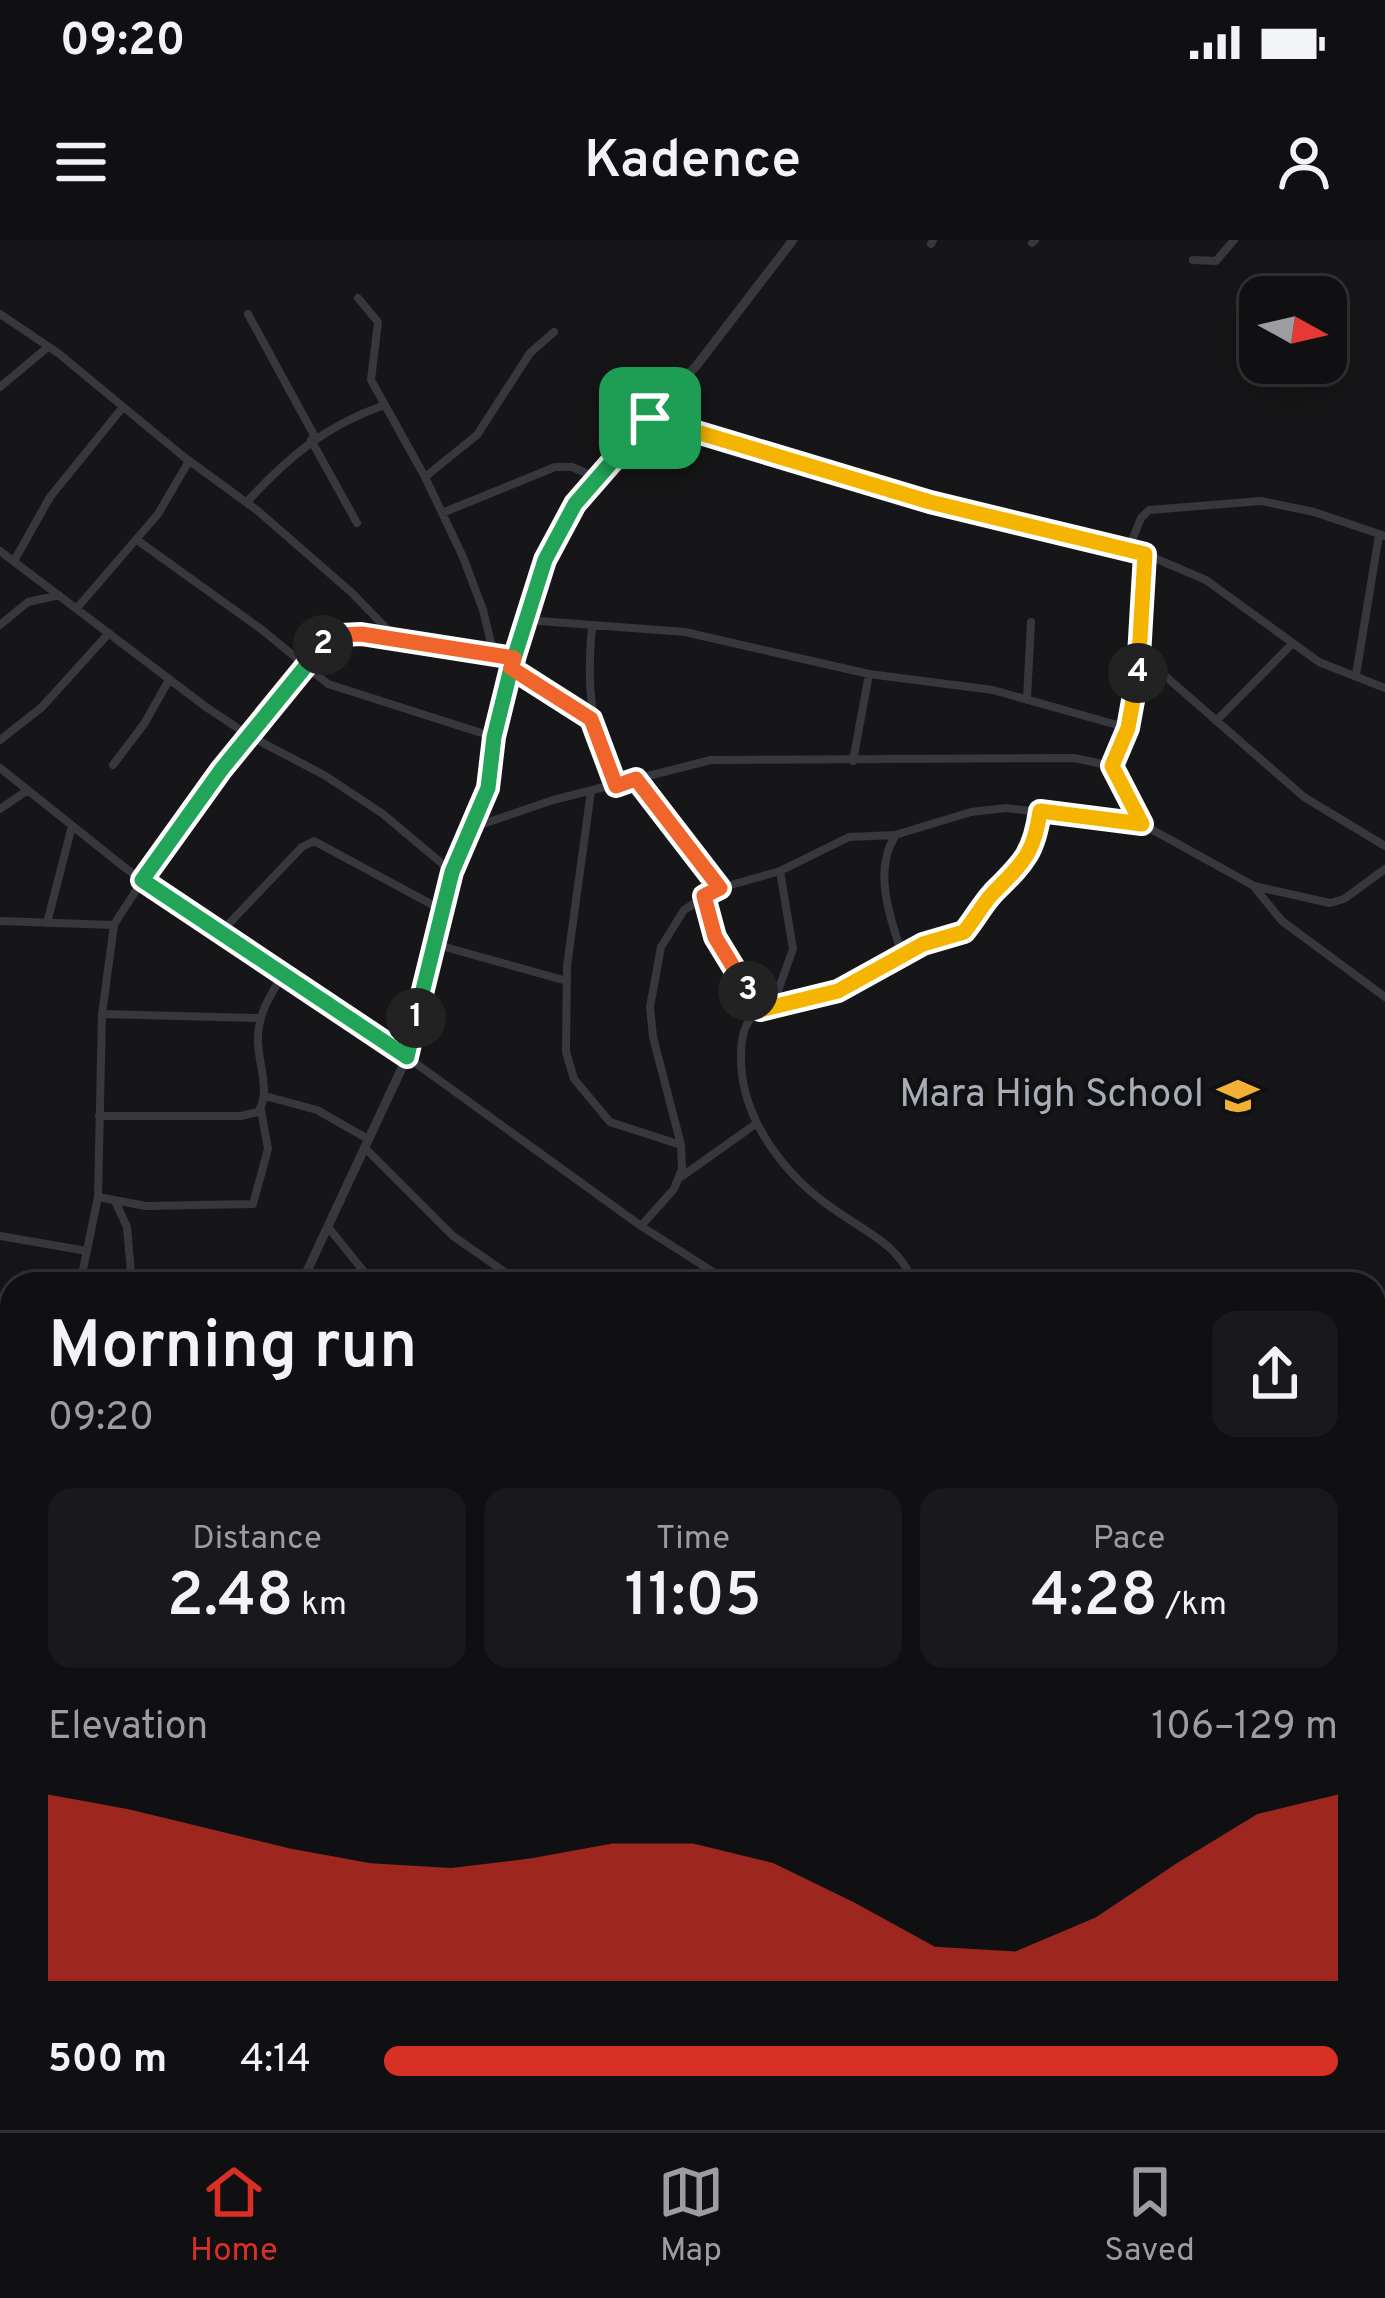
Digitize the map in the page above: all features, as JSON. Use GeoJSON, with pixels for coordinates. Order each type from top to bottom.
{"type":"FeatureCollection","features":[{"type":"Feature","properties":{"kind":"street"},"geometry":{"type":"LineString","coordinates":[[307,1272],[407,1057],[452,872],[488,788],[494,737],[512,663],[561,527],[596,477],[650,418],[793,240]]}},
{"type":"Feature","properties":{"kind":"street"},"geometry":{"type":"LineString","coordinates":[[1193,260],[1216,261],[1234,240]]}},
{"type":"Feature","properties":{"kind":"street"},"geometry":{"type":"LineString","coordinates":[[358,298],[378,322],[370,369],[382,406],[425,477],[474,584],[494,655]]}},
{"type":"Feature","properties":{"kind":"street"},"geometry":{"type":"LineString","coordinates":[[0,314],[247,502],[394,636]]}},
{"type":"Feature","properties":{"kind":"street"},"geometry":{"type":"LineString","coordinates":[[248,314],[356,524]]}},
{"type":"Feature","properties":{"kind":"street"},"geometry":{"type":"LineString","coordinates":[[425,477],[477,435],[530,353],[554,332]]}},
{"type":"Feature","properties":{"kind":"street"},"geometry":{"type":"LineString","coordinates":[[0,387],[48,347]]}},
{"type":"Feature","properties":{"kind":"street"},"geometry":{"type":"LineString","coordinates":[[247,502],[313,438],[342,420],[382,406]]}},
{"type":"Feature","properties":{"kind":"street"},"geometry":{"type":"LineString","coordinates":[[14,561],[50,497],[124,407]]}},
{"type":"Feature","properties":{"kind":"street"},"geometry":{"type":"LineString","coordinates":[[650,418],[930,502],[1145,554],[1206,580],[1332,669],[1385,688]]}},
{"type":"Feature","properties":{"kind":"street"},"geometry":{"type":"LineString","coordinates":[[77,608],[137,540],[189,461]]}},
{"type":"Feature","properties":{"kind":"street"},"geometry":{"type":"LineString","coordinates":[[442,513],[555,467],[572,467],[596,477]]}},
{"type":"Feature","properties":{"kind":"street"},"geometry":{"type":"LineString","coordinates":[[1129,549],[1148,510],[1238,501],[1286,504],[1382,536],[1356,675]]}},
{"type":"Feature","properties":{"kind":"street"},"geometry":{"type":"LineString","coordinates":[[137,540],[328,684],[494,737]]}},
{"type":"Feature","properties":{"kind":"street"},"geometry":{"type":"LineString","coordinates":[[0,550],[170,680],[248,735],[351,792],[452,872]]}},
{"type":"Feature","properties":{"kind":"street"},"geometry":{"type":"LineString","coordinates":[[1112,766],[1128,728],[1141,655],[1145,554]]}},
{"type":"Feature","properties":{"kind":"street"},"geometry":{"type":"LineString","coordinates":[[0,625],[28,602],[59,595]]}},
{"type":"Feature","properties":{"kind":"street"},"geometry":{"type":"LineString","coordinates":[[525,620],[686,632],[869,674],[962,684],[1027,698],[1128,728]]}},
{"type":"Feature","properties":{"kind":"street"},"geometry":{"type":"LineString","coordinates":[[1027,698],[1031,622]]}},
{"type":"Feature","properties":{"kind":"street"},"geometry":{"type":"LineString","coordinates":[[592,627],[591,719],[616,786]]}},
{"type":"Feature","properties":{"kind":"street"},"geometry":{"type":"LineString","coordinates":[[0,740],[25,723],[110,633]]}},
{"type":"Feature","properties":{"kind":"street"},"geometry":{"type":"LineString","coordinates":[[83,1272],[98,1198],[102,1014],[114,925],[142,880],[303,666],[325,643],[341,635],[394,636],[494,655],[591,719]]}},
{"type":"Feature","properties":{"kind":"street"},"geometry":{"type":"LineString","coordinates":[[1216,721],[1292,644]]}},
{"type":"Feature","properties":{"kind":"street"},"geometry":{"type":"LineString","coordinates":[[1141,655],[1304,797],[1385,846]]}},
{"type":"Feature","properties":{"kind":"street"},"geometry":{"type":"LineString","coordinates":[[854,761],[869,674]]}},
{"type":"Feature","properties":{"kind":"street"},"geometry":{"type":"LineString","coordinates":[[113,765],[170,680]]}},
{"type":"Feature","properties":{"kind":"street"},"geometry":{"type":"LineString","coordinates":[[471,828],[591,790],[711,760],[1074,758],[1112,766]]}},
{"type":"Feature","properties":{"kind":"street"},"geometry":{"type":"LineString","coordinates":[[1112,766],[1142,824]]}},
{"type":"Feature","properties":{"kind":"street"},"geometry":{"type":"LineString","coordinates":[[0,768],[142,880],[407,1057],[640,1226],[713,1272]]}},
{"type":"Feature","properties":{"kind":"street"},"geometry":{"type":"LineString","coordinates":[[636,779],[720,888]]}},
{"type":"Feature","properties":{"kind":"street"},"geometry":{"type":"LineString","coordinates":[[0,809],[28,790]]}},
{"type":"Feature","properties":{"kind":"street"},"geometry":{"type":"LineString","coordinates":[[591,790],[566,981],[566,1052],[574,1079],[610,1123],[681,1144]]}},
{"type":"Feature","properties":{"kind":"street"},"geometry":{"type":"LineString","coordinates":[[681,1177],[681,1144],[652,1037],[654,976],[666,936],[684,910],[720,888],[781,871],[849,838],[895,835],[990,808],[1142,824],[1254,886],[1330,903],[1344,899],[1385,869]]}},
{"type":"Feature","properties":{"kind":"street"},"geometry":{"type":"LineString","coordinates":[[907,1272],[896,1251],[880,1237],[808,1191],[757,1123],[742,1084],[741,1044],[750,1017],[760,1010],[838,991],[933,939],[964,932],[983,904],[1027,859],[1040,811]]}},
{"type":"Feature","properties":{"kind":"street"},"geometry":{"type":"LineString","coordinates":[[47,923],[72,826]]}},
{"type":"Feature","properties":{"kind":"street"},"geometry":{"type":"LineString","coordinates":[[895,835],[886,855],[885,883],[902,954]]}},
{"type":"Feature","properties":{"kind":"street"},"geometry":{"type":"LineString","coordinates":[[219,934],[302,847],[314,842],[442,910]]}},
{"type":"Feature","properties":{"kind":"street"},"geometry":{"type":"LineString","coordinates":[[773,1005],[794,949],[781,871]]}},
{"type":"Feature","properties":{"kind":"street"},"geometry":{"type":"LineString","coordinates":[[1254,886],[1282,921],[1385,998]]}},
{"type":"Feature","properties":{"kind":"street"},"geometry":{"type":"LineString","coordinates":[[704,896],[715,937],[760,1010]]}},
{"type":"Feature","properties":{"kind":"street"},"geometry":{"type":"LineString","coordinates":[[0,921],[114,925]]}},
{"type":"Feature","properties":{"kind":"street"},"geometry":{"type":"LineString","coordinates":[[434,944],[566,981]]}},
{"type":"Feature","properties":{"kind":"street"},"geometry":{"type":"LineString","coordinates":[[98,1198],[160,1207],[255,1204],[268,1149],[261,1110],[265,1096],[260,1018],[282,976]]}},
{"type":"Feature","properties":{"kind":"street"},"geometry":{"type":"LineString","coordinates":[[102,1014],[260,1018]]}},
{"type":"Feature","properties":{"kind":"street"},"geometry":{"type":"LineString","coordinates":[[265,1096],[317,1110],[366,1143],[453,1236],[505,1272]]}},
{"type":"Feature","properties":{"kind":"street"},"geometry":{"type":"LineString","coordinates":[[99,1116],[241,1116],[261,1110]]}},
{"type":"Feature","properties":{"kind":"street"},"geometry":{"type":"LineString","coordinates":[[640,1226],[681,1177],[757,1123]]}},
{"type":"Feature","properties":{"kind":"street"},"geometry":{"type":"LineString","coordinates":[[116,1202],[127,1227],[131,1272]]}},
{"type":"Feature","properties":{"kind":"street"},"geometry":{"type":"LineString","coordinates":[[328,1227],[364,1272]]}},
{"type":"Feature","properties":{"kind":"street"},"geometry":{"type":"LineString","coordinates":[[0,1236],[87,1251]]}},
{"type":"Feature","properties":{"kind":"place","name":"Mara High School"},"geometry":{"type":"Point","coordinates":[1238,1096]}},
{"type":"Feature","properties":{"kind":"route"},"geometry":{"type":"LineString","coordinates":[[650,418],[575,504],[535,586],[511,668],[494,737],[488,788],[452,872],[407,1057],[142,880],[308,659],[330,639],[348,634],[394,636],[411,639],[514,658],[511,668],[591,719],[616,786],[636,779],[720,888],[704,896],[709,925],[760,1010],[820,998],[933,939],[964,932],[983,904],[1027,859],[1040,811],[1142,824],[1112,766],[1128,728],[1138,680],[1145,554],[930,502],[650,418]]}}]}
